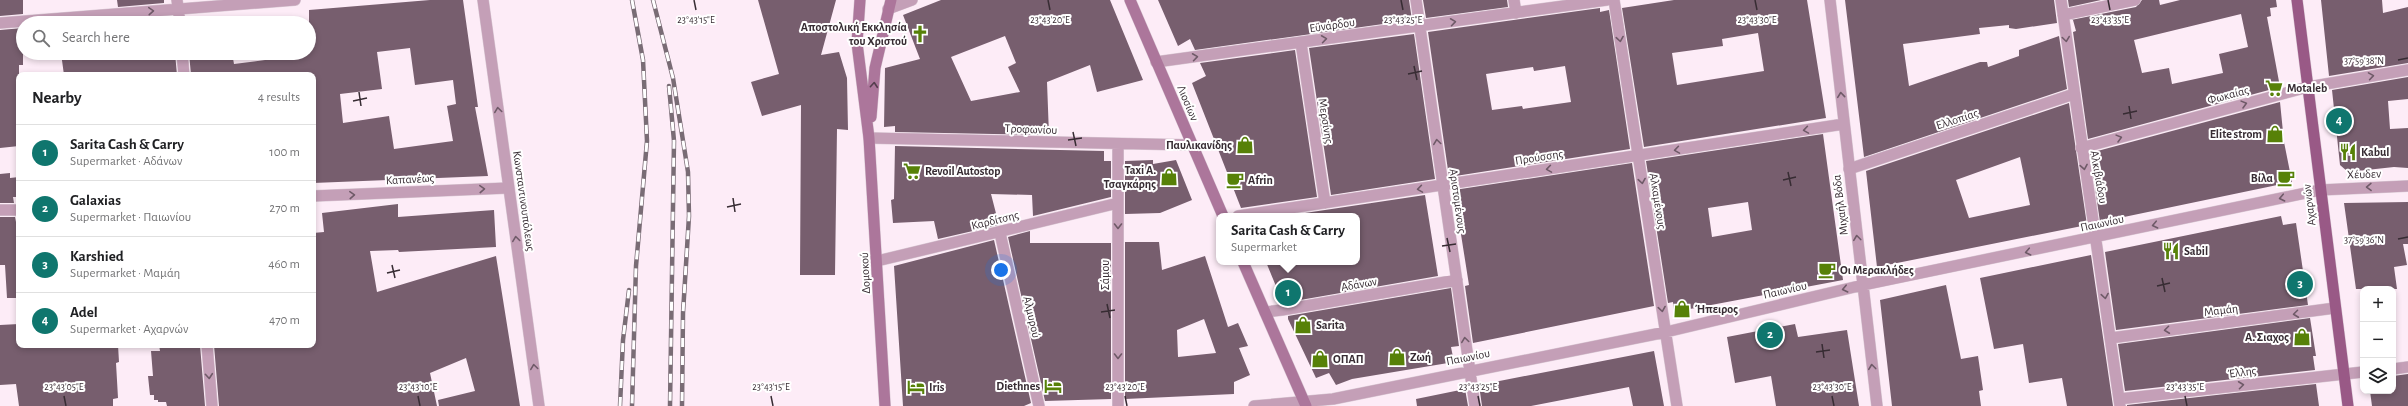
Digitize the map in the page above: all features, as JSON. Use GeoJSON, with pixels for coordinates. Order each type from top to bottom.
{"type":"FeatureCollection","features":[{"type":"Feature","properties":{"kind":"main road","name":"Δομοκού"},"geometry":{"type":"LineString","coordinates":[[860,0],[857,44],[869,138],[885,406]]}},
{"type":"Feature","properties":{"kind":"main road","name":"Λιοσίων"},"geometry":{"type":"LineString","coordinates":[[1130,0],[1222,213]]}},
{"type":"Feature","properties":{"kind":"main road","name":"Αχαρνών"},"geometry":{"type":"LineString","coordinates":[[2297,0],[2348,406]]}},
{"type":"Feature","properties":{"kind":"main road","name":"Δομοκού"},"geometry":{"type":"LineString","coordinates":[[869,138],[875,68],[890,5]]}},
{"type":"Feature","properties":{"kind":"main road"},"geometry":{"type":"LineString","coordinates":[[1244,265],[1305,404]]}},
{"type":"Feature","properties":{"kind":"street"},"geometry":{"type":"LineString","coordinates":[[69,16],[178,5],[295,0]]}},
{"type":"Feature","properties":{"kind":"street","name":"Κωνσταντινουπόλεως"},"geometry":{"type":"LineString","coordinates":[[483,0],[539,406]]}},
{"type":"Feature","properties":{"kind":"street"},"geometry":{"type":"LineString","coordinates":[[890,5],[912,0]]}},
{"type":"Feature","properties":{"kind":"street","name":"Αριστομένους"},"geometry":{"type":"LineString","coordinates":[[1416,0],[1475,406]]}},
{"type":"Feature","properties":{"kind":"street"},"geometry":{"type":"LineString","coordinates":[[1514,0],[1516,13]]}},
{"type":"Feature","properties":{"kind":"street","name":"Εϋνάρδου"},"geometry":{"type":"LineString","coordinates":[[1156,62],[1607,0]]}},
{"type":"Feature","properties":{"kind":"street","name":"Αλκαμένους"},"geometry":{"type":"LineString","coordinates":[[1614,0],[1677,406]]}},
{"type":"Feature","properties":{"kind":"street","name":"Μιχαήλ Βόδα"},"geometry":{"type":"LineString","coordinates":[[1830,0],[1877,406]]}},
{"type":"Feature","properties":{"kind":"street","name":"Αλκιβιάδου"},"geometry":{"type":"LineString","coordinates":[[2061,0],[2081,148],[2096,238],[2120,403]]}},
{"type":"Feature","properties":{"kind":"street"},"geometry":{"type":"LineString","coordinates":[[2063,15],[2135,0]]}},
{"type":"Feature","properties":{"kind":"street"},"geometry":{"type":"LineString","coordinates":[[178,5],[179,16]]}},
{"type":"Feature","properties":{"kind":"street"},"geometry":{"type":"LineString","coordinates":[[0,23],[16,21]]}},
{"type":"Feature","properties":{"kind":"street","name":"Μερσίνης"},"geometry":{"type":"LineString","coordinates":[[1301,43],[1325,203]]}},
{"type":"Feature","properties":{"kind":"street"},"geometry":{"type":"LineString","coordinates":[[183,60],[184,72]]}},
{"type":"Feature","properties":{"kind":"street","name":"Φωκαίας"},"geometry":{"type":"LineString","coordinates":[[2081,148],[2308,87],[2408,70]]}},
{"type":"Feature","properties":{"kind":"street","name":"Ελλοπίας"},"geometry":{"type":"LineString","coordinates":[[1849,169],[2074,94]]}},
{"type":"Feature","properties":{"kind":"street","name":"Προύσσης"},"geometry":{"type":"LineString","coordinates":[[1258,213],[1844,124]]}},
{"type":"Feature","properties":{"kind":"street","name":"Τροφωνίου"},"geometry":{"type":"LineString","coordinates":[[869,138],[1192,145]]}},
{"type":"Feature","properties":{"kind":"street","name":"Σάμου"},"geometry":{"type":"LineString","coordinates":[[1118,144],[1118,406]]}},
{"type":"Feature","properties":{"kind":"street","name":"Χέυδεν"},"geometry":{"type":"LineString","coordinates":[[2320,190],[2408,186]]}},
{"type":"Feature","properties":{"kind":"street","name":"Καπανέως"},"geometry":{"type":"LineString","coordinates":[[316,196],[508,188]]}},
{"type":"Feature","properties":{"kind":"street","name":"Παιωνίου"},"geometry":{"type":"LineString","coordinates":[[1254,406],[1305,404],[1666,332],[1862,285],[2096,238],[2320,190]]}},
{"type":"Feature","properties":{"kind":"street","name":"Καρδίτσης"},"geometry":{"type":"LineString","coordinates":[[877,261],[1000,233],[1118,203]]}},
{"type":"Feature","properties":{"kind":"street"},"geometry":{"type":"LineString","coordinates":[[0,210],[16,210]]}},
{"type":"Feature","properties":{"kind":"street","name":"Αλμυρού"},"geometry":{"type":"LineString","coordinates":[[1000,233],[1039,406]]}},
{"type":"Feature","properties":{"kind":"street","name":"Αδάνων"},"geometry":{"type":"LineString","coordinates":[[1265,312],[1457,280]]}},
{"type":"Feature","properties":{"kind":"street","name":"Μαμάη"},"geometry":{"type":"LineString","coordinates":[[2111,338],[2335,308]]}},
{"type":"Feature","properties":{"kind":"street"},"geometry":{"type":"LineString","coordinates":[[207,348],[212,406]]}},
{"type":"Feature","properties":{"kind":"street"},"geometry":{"type":"LineString","coordinates":[[2396,369],[2408,368]]}},
{"type":"Feature","properties":{"kind":"street","name":"Έλλης"},"geometry":{"type":"LineString","coordinates":[[2120,403],[2360,372]]}},
{"type":"Feature","properties":{"kind":"building"},"geometry":{"type":"Polygon","coordinates":[[[0,0],[23,0],[23,14],[0,16],[0,0]]]}},
{"type":"Feature","properties":{"kind":"building"},"geometry":{"type":"Polygon","coordinates":[[[117,0],[164,0],[164,3],[118,7],[117,0]]]}},
{"type":"Feature","properties":{"kind":"building"},"geometry":{"type":"Polygon","coordinates":[[[430,0],[463,0],[478,107],[475,107],[488,176],[316,183],[316,72],[191,72],[190,60],[233,60],[234,64],[265,60],[316,60],[316,16],[309,16],[309,10],[430,0]],[[410,48],[377,52],[382,89],[340,94],[343,123],[389,116],[394,149],[453,141],[447,106],[456,104],[453,80],[415,85],[410,48]]]}},
{"type":"Feature","properties":{"kind":"building"},"geometry":{"type":"Polygon","coordinates":[[[758,0],[836,0],[821,55],[839,52],[847,78],[848,130],[837,129],[835,275],[800,275],[801,105],[762,116],[751,82],[779,74],[758,0]]]}},
{"type":"Feature","properties":{"kind":"building"},"geometry":{"type":"Polygon","coordinates":[[[941,0],[1110,0],[1143,80],[1097,92],[1090,65],[1047,82],[1049,135],[895,132],[895,126],[884,127],[885,68],[920,59],[903,15],[941,0]],[[1005,36],[951,57],[971,101],[1020,92],[1008,67],[1016,63],[1005,36]]]}},
{"type":"Feature","properties":{"kind":"building"},"geometry":{"type":"Polygon","coordinates":[[[1158,0],[1409,0],[1412,20],[1195,50],[1190,39],[1178,46],[1158,0]]]}},
{"type":"Feature","properties":{"kind":"building"},"geometry":{"type":"Polygon","coordinates":[[[1423,0],[1507,0],[1508,7],[1426,18],[1423,0]]]}},
{"type":"Feature","properties":{"kind":"building"},"geometry":{"type":"Polygon","coordinates":[[[1674,0],[1807,0],[1826,118],[1644,147],[1622,8],[1674,0]],[[1758,33],[1722,39],[1723,46],[1672,53],[1677,85],[1764,71],[1758,33]]]}},
{"type":"Feature","properties":{"kind":"building"},"geometry":{"type":"Polygon","coordinates":[[[1845,0],[2054,0],[2057,23],[2016,29],[2009,28],[2009,25],[1979,28],[1980,34],[1903,44],[1909,86],[1980,62],[1987,62],[1988,67],[2019,56],[2019,50],[2059,36],[2067,89],[1864,157],[1845,0]]]}},
{"type":"Feature","properties":{"kind":"building"},"geometry":{"type":"Polygon","coordinates":[[[2068,0],[2101,0],[2069,7],[2068,0]]]}},
{"type":"Feature","properties":{"kind":"building"},"geometry":{"type":"Polygon","coordinates":[[[2142,0],[2159,0],[2160,5],[2180,0],[2276,0],[2277,7],[2270,8],[2271,16],[2267,17],[2280,87],[2088,139],[2073,32],[2076,31],[2073,20],[2071,20],[2136,7],[2142,0]],[[2241,14],[2134,40],[2142,73],[2169,68],[2172,84],[2223,73],[2219,54],[2248,47],[2241,14]]]}},
{"type":"Feature","properties":{"kind":"building"},"geometry":{"type":"Polygon","coordinates":[[[2321,0],[2382,0],[2383,13],[2408,7],[2408,63],[2329,76],[2321,0]]]}},
{"type":"Feature","properties":{"kind":"building"},"geometry":{"type":"Polygon","coordinates":[[[1600,8],[1600,12],[1609,10],[1630,149],[1449,177],[1428,32],[1600,8]],[[1565,66],[1534,71],[1533,67],[1486,74],[1492,110],[1522,106],[1523,109],[1571,102],[1565,66]]]}},
{"type":"Feature","properties":{"kind":"building"},"geometry":{"type":"Polygon","coordinates":[[[16,29],[16,60],[23,60],[23,65],[19,65],[19,72],[16,72],[16,146],[0,148],[0,30],[16,29]]]}},
{"type":"Feature","properties":{"kind":"building"},"geometry":{"type":"Polygon","coordinates":[[[1414,34],[1435,179],[1331,195],[1309,48],[1414,34]]]}},
{"type":"Feature","properties":{"kind":"building"},"geometry":{"type":"Polygon","coordinates":[[[1295,50],[1317,197],[1241,208],[1192,83],[1206,76],[1200,63],[1295,50]]]}},
{"type":"Feature","properties":{"kind":"building"},"geometry":{"type":"Polygon","coordinates":[[[62,60],[176,60],[177,72],[64,72],[62,60]]]}},
{"type":"Feature","properties":{"kind":"building"},"geometry":{"type":"Polygon","coordinates":[[[2408,77],[2408,99],[2388,101],[2390,129],[2408,128],[2408,168],[2394,167],[2348,172],[2340,165],[2332,90],[2408,77]]]}},
{"type":"Feature","properties":{"kind":"building"},"geometry":{"type":"Polygon","coordinates":[[[2280,102],[2284,142],[2292,182],[2100,222],[2090,153],[2280,102]]]}},
{"type":"Feature","properties":{"kind":"building"},"geometry":{"type":"Polygon","coordinates":[[[2069,103],[2087,225],[1877,267],[1866,171],[2069,103]],[[2020,157],[1956,180],[1969,218],[2030,205],[2020,157]]]}},
{"type":"Feature","properties":{"kind":"building"},"geometry":{"type":"Polygon","coordinates":[[[1823,134],[1843,280],[1674,312],[1673,302],[1668,303],[1646,161],[1823,134]],[[1748,202],[1708,208],[1712,237],[1752,230],[1748,202]]]}},
{"type":"Feature","properties":{"kind":"building"},"geometry":{"type":"Polygon","coordinates":[[[895,146],[1104,151],[1104,161],[1111,161],[1111,197],[1033,216],[1032,195],[991,194],[999,225],[938,239],[934,221],[893,223],[891,200],[894,199],[895,146]]]}},
{"type":"Feature","properties":{"kind":"building"},"geometry":{"type":"Polygon","coordinates":[[[1153,160],[1153,164],[1176,160],[1192,200],[1160,213],[1125,214],[1125,161],[1153,160]]]}},
{"type":"Feature","properties":{"kind":"building"},"geometry":{"type":"Polygon","coordinates":[[[1632,163],[1654,306],[1473,343],[1465,286],[1469,285],[1454,190],[1632,163]]]}},
{"type":"Feature","properties":{"kind":"building"},"geometry":{"type":"Polygon","coordinates":[[[10,173],[10,178],[16,177],[16,197],[13,197],[14,203],[0,203],[0,174],[10,173]]]}},
{"type":"Feature","properties":{"kind":"building"},"geometry":{"type":"Polygon","coordinates":[[[1425,195],[1438,276],[1283,303],[1267,265],[1360,265],[1360,213],[1305,213],[1425,195]]]}},
{"type":"Feature","properties":{"kind":"building"},"geometry":{"type":"Polygon","coordinates":[[[2408,202],[2408,244],[2403,244],[2407,265],[2394,267],[2397,289],[2396,286],[2360,286],[2360,289],[2356,289],[2344,203],[2408,202]]]}},
{"type":"Feature","properties":{"kind":"building"},"geometry":{"type":"Polygon","coordinates":[[[398,204],[398,217],[494,210],[496,247],[399,252],[398,250],[370,251],[377,292],[496,256],[520,406],[439,406],[438,400],[475,391],[466,358],[430,373],[437,406],[219,406],[214,348],[316,348],[316,233],[324,232],[322,213],[398,204]]]}},
{"type":"Feature","properties":{"kind":"building"},"geometry":{"type":"Polygon","coordinates":[[[2281,216],[2283,225],[2296,223],[2308,305],[2116,330],[2105,252],[2281,216]]]}},
{"type":"Feature","properties":{"kind":"building"},"geometry":{"type":"Polygon","coordinates":[[[0,217],[15,217],[16,298],[7,298],[5,265],[0,265],[0,217]]]}},
{"type":"Feature","properties":{"kind":"building"},"geometry":{"type":"Polygon","coordinates":[[[1030,231],[1030,243],[1111,243],[1111,399],[1045,401],[1008,237],[1030,231]]]}},
{"type":"Feature","properties":{"kind":"building"},"geometry":{"type":"Polygon","coordinates":[[[994,240],[1031,403],[1024,406],[903,406],[894,266],[994,240]]]}},
{"type":"Feature","properties":{"kind":"building"},"geometry":{"type":"Polygon","coordinates":[[[1125,242],[1159,242],[1162,270],[1205,256],[1228,327],[1238,323],[1248,346],[1239,348],[1250,375],[1234,382],[1234,394],[1125,399],[1125,242]],[[1204,319],[1177,330],[1178,357],[1216,353],[1204,319]]]}},
{"type":"Feature","properties":{"kind":"building"},"geometry":{"type":"Polygon","coordinates":[[[2091,255],[2113,406],[2067,406],[2062,378],[2029,383],[2023,344],[1994,349],[1980,278],[2091,255]]]}},
{"type":"Feature","properties":{"kind":"building"},"geometry":{"type":"Polygon","coordinates":[[[1946,285],[1961,359],[1978,356],[1983,390],[1979,391],[1981,406],[1892,406],[1880,300],[1946,285]]]}},
{"type":"Feature","properties":{"kind":"building"},"geometry":{"type":"Polygon","coordinates":[[[1451,288],[1459,346],[1451,347],[1454,362],[1352,379],[1336,385],[1329,373],[1316,378],[1288,319],[1288,316],[1451,288]]]}},
{"type":"Feature","properties":{"kind":"building"},"geometry":{"type":"Polygon","coordinates":[[[2310,318],[2316,356],[2313,356],[2315,370],[2125,391],[2118,344],[2310,318]]]}},
{"type":"Feature","properties":{"kind":"building"},"geometry":{"type":"Polygon","coordinates":[[[16,324],[16,348],[118,348],[119,362],[116,363],[118,398],[113,399],[113,406],[19,406],[16,384],[0,385],[0,325],[16,324]]]}},
{"type":"Feature","properties":{"kind":"building"},"geometry":{"type":"Polygon","coordinates":[[[1795,324],[1798,337],[1847,330],[1859,406],[1776,406],[1771,376],[1735,383],[1727,337],[1795,324]]]}},
{"type":"Feature","properties":{"kind":"building"},"geometry":{"type":"Polygon","coordinates":[[[160,348],[200,348],[205,406],[167,406],[166,402],[158,402],[158,400],[154,400],[154,395],[150,395],[148,376],[153,376],[151,351],[160,351],[160,348]]]}},
{"type":"Feature","properties":{"kind":"building"},"geometry":{"type":"Polygon","coordinates":[[[1654,351],[1664,406],[1633,406],[1629,387],[1531,406],[1482,406],[1479,385],[1654,351]]]}},
{"type":"Feature","properties":{"kind":"building"},"geometry":{"type":"Polygon","coordinates":[[[2408,374],[2408,406],[2372,406],[2370,394],[2396,394],[2396,376],[2408,374]]]}},
{"type":"Feature","properties":{"kind":"building"},"geometry":{"type":"Polygon","coordinates":[[[2316,384],[2319,406],[2127,406],[2127,405],[2316,384]]]}},
{"type":"Feature","properties":{"kind":"building"},"geometry":{"type":"Polygon","coordinates":[[[1465,389],[1468,406],[1417,406],[1416,399],[1465,389]]]}},
{"type":"Feature","properties":{"kind":"railway"},"geometry":{"type":"LineString","coordinates":[[632,0],[643,60],[647,141],[636,266],[632,406]]}},
{"type":"Feature","properties":{"kind":"railway"},"geometry":{"type":"LineString","coordinates":[[653,0],[673,78],[688,172],[689,216],[683,313],[682,406]]}},
{"type":"Feature","properties":{"kind":"railway"},"geometry":{"type":"LineString","coordinates":[[669,86],[674,141],[670,406]]}},
{"type":"Feature","properties":{"kind":"railway"},"geometry":{"type":"LineString","coordinates":[[620,406],[623,340],[629,290]]}},
{"type":"Feature","properties":{"kind":"place","name":"Αποστολική Εκκλησία του Χριστού"},"geometry":{"type":"Point","coordinates":[920,34]}},
{"type":"Feature","properties":{"kind":"place","name":"Motaleb"},"geometry":{"type":"Point","coordinates":[2274,88]}},
{"type":"Feature","properties":{"kind":"place","name":"Adel"},"geometry":{"type":"Point","coordinates":[2339,121]}},
{"type":"Feature","properties":{"kind":"place","name":"Elite strom"},"geometry":{"type":"Point","coordinates":[2275,134]}},
{"type":"Feature","properties":{"kind":"place","name":"Παυλικανίδης"},"geometry":{"type":"Point","coordinates":[1245,145]}},
{"type":"Feature","properties":{"kind":"place","name":"Kabul"},"geometry":{"type":"Point","coordinates":[2348,152]}},
{"type":"Feature","properties":{"kind":"place","name":"Revoil Autostop"},"geometry":{"type":"Point","coordinates":[912,171]}},
{"type":"Feature","properties":{"kind":"place","name":"Taxi Α. Τσαγκάρης"},"geometry":{"type":"Point","coordinates":[1169,177]}},
{"type":"Feature","properties":{"kind":"place","name":"Βίλα"},"geometry":{"type":"Point","coordinates":[2286,178]}},
{"type":"Feature","properties":{"kind":"place","name":"Afrin"},"geometry":{"type":"Point","coordinates":[1235,180]}},
{"type":"Feature","properties":{"kind":"place","name":"Sabil"},"geometry":{"type":"Point","coordinates":[2171,251]}},
{"type":"Feature","properties":{"kind":"place","name":"Οι Μερακλήδες"},"geometry":{"type":"Point","coordinates":[1827,270]}},
{"type":"Feature","properties":{"kind":"place","name":"Karshied"},"geometry":{"type":"Point","coordinates":[2300,284]}},
{"type":"Feature","properties":{"kind":"place","name":"Sarita Cash & Carry"},"geometry":{"type":"Point","coordinates":[1288,293]}},
{"type":"Feature","properties":{"kind":"place","name":"Ήπειρος"},"geometry":{"type":"Point","coordinates":[1682,309]}},
{"type":"Feature","properties":{"kind":"place","name":"Sarita"},"geometry":{"type":"Point","coordinates":[1303,325]}},
{"type":"Feature","properties":{"kind":"place","name":"Galaxias"},"geometry":{"type":"Point","coordinates":[1770,335]}},
{"type":"Feature","properties":{"kind":"place","name":"Α. Σιαχος"},"geometry":{"type":"Point","coordinates":[2302,337]}},
{"type":"Feature","properties":{"kind":"place","name":"Ζωή"},"geometry":{"type":"Point","coordinates":[1397,357]}},
{"type":"Feature","properties":{"kind":"place","name":"ΟΠΑΠ"},"geometry":{"type":"Point","coordinates":[1320,359]}},
{"type":"Feature","properties":{"kind":"place","name":"Diethnes"},"geometry":{"type":"Point","coordinates":[1053,386]}},
{"type":"Feature","properties":{"kind":"place","name":"Iris"},"geometry":{"type":"Point","coordinates":[916,387]}}]}
